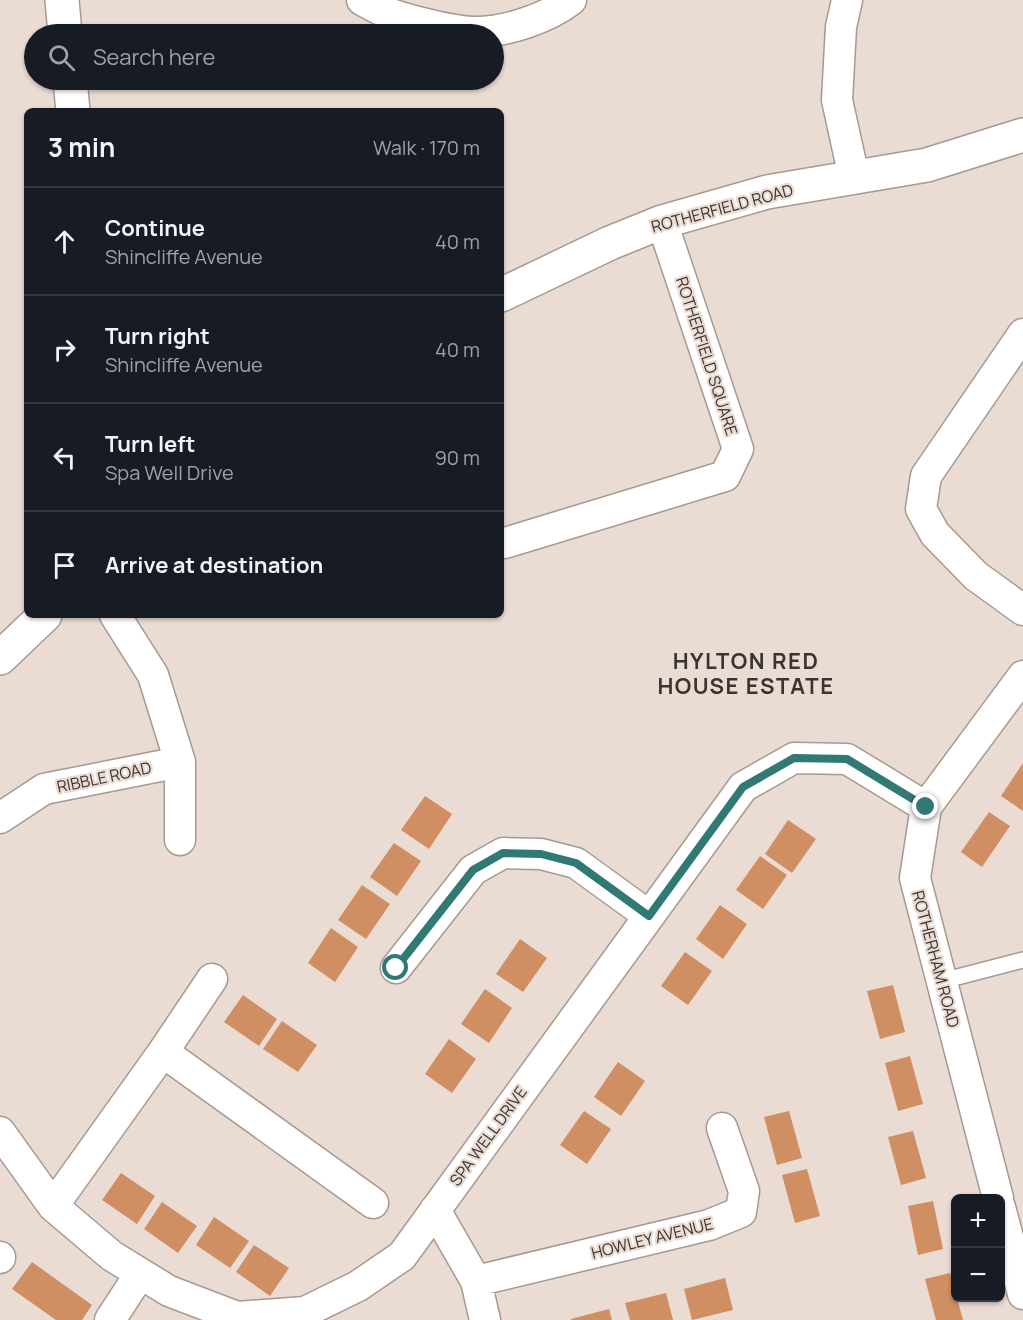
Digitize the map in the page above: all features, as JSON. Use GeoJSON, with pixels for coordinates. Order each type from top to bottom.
{"type":"FeatureCollection","features":[{"type":"Feature","properties":{"kind":"street"},"geometry":{"type":"LineString","coordinates":[[62,0],[64,24]]}},
{"type":"Feature","properties":{"kind":"street"},"geometry":{"type":"LineString","coordinates":[[362,0],[390,14],[431,24]]}},
{"type":"Feature","properties":{"kind":"street"},"geometry":{"type":"LineString","coordinates":[[504,28],[522,25],[560,9],[571,0]]}},
{"type":"Feature","properties":{"kind":"street"},"geometry":{"type":"LineString","coordinates":[[847,0],[841,27],[837,100],[854,177]]}},
{"type":"Feature","properties":{"kind":"street"},"geometry":{"type":"LineString","coordinates":[[71,90],[73,108]]}},
{"type":"Feature","properties":{"kind":"street","name":"ROTHERFIELD ROAD"},"geometry":{"type":"LineString","coordinates":[[504,294],[610,243],[662,222],[768,192],[927,165],[1020,130]]}},
{"type":"Feature","properties":{"kind":"street","name":"ROTHERFIELD SQUARE"},"geometry":{"type":"LineString","coordinates":[[505,543],[725,476],[738,449],[662,222]]}},
{"type":"Feature","properties":{"kind":"street"},"geometry":{"type":"LineString","coordinates":[[1023,334],[926,476],[921,509],[935,534],[976,576],[1023,610]]}},
{"type":"Feature","properties":{"kind":"street"},"geometry":{"type":"LineString","coordinates":[[0,658],[42,618]]}},
{"type":"Feature","properties":{"kind":"street"},"geometry":{"type":"LineString","coordinates":[[117,618],[153,675],[180,762],[180,840]]}},
{"type":"Feature","properties":{"kind":"street","name":"ROTHERHAM ROAD"},"geometry":{"type":"LineString","coordinates":[[997,1194],[915,878],[926,807],[1023,676]]}},
{"type":"Feature","properties":{"kind":"street","name":"SPA WELL DRIVE"},"geometry":{"type":"LineString","coordinates":[[0,1132],[53,1206],[84,1234],[140,1274],[169,1291],[237,1317],[305,1312],[358,1286],[402,1256],[743,787],[794,758],[847,759],[926,807]]}},
{"type":"Feature","properties":{"kind":"street","name":"RIBBLE ROAD"},"geometry":{"type":"LineString","coordinates":[[0,818],[44,789],[180,762]]}},
{"type":"Feature","properties":{"kind":"street"},"geometry":{"type":"LineString","coordinates":[[396,968],[473,870],[503,853],[541,854],[576,863],[649,916]]}},
{"type":"Feature","properties":{"kind":"street"},"geometry":{"type":"LineString","coordinates":[[53,1206],[212,979]]}},
{"type":"Feature","properties":{"kind":"street"},"geometry":{"type":"LineString","coordinates":[[163,1052],[373,1203]]}},
{"type":"Feature","properties":{"kind":"street","name":"HOWLEY AVENUE"},"geometry":{"type":"LineString","coordinates":[[476,1281],[709,1225],[741,1212],[744,1191],[722,1128]]}},
{"type":"Feature","properties":{"kind":"street"},"geometry":{"type":"LineString","coordinates":[[435,1210],[476,1281],[485,1320]]}},
{"type":"Feature","properties":{"kind":"street"},"geometry":{"type":"LineString","coordinates":[[1005,1226],[1023,1294]]}},
{"type":"Feature","properties":{"kind":"street"},"geometry":{"type":"LineString","coordinates":[[110,1320],[140,1274]]}},
{"type":"Feature","properties":{"kind":"lane"},"geometry":{"type":"LineString","coordinates":[[942,981],[1023,960]]}},
{"type":"Feature","properties":{"kind":"building"},"geometry":{"type":"Polygon","coordinates":[[[1023,763],[1023,811],[1001,796],[1023,763]]]}},
{"type":"Feature","properties":{"kind":"building"},"geometry":{"type":"Polygon","coordinates":[[[425,796],[452,814],[429,849],[401,830],[425,796]]]}},
{"type":"Feature","properties":{"kind":"building"},"geometry":{"type":"Polygon","coordinates":[[[989,812],[1010,826],[982,867],[961,852],[989,812]]]}},
{"type":"Feature","properties":{"kind":"building"},"geometry":{"type":"Polygon","coordinates":[[[788,820],[816,839],[792,873],[765,854],[788,820]]]}},
{"type":"Feature","properties":{"kind":"building"},"geometry":{"type":"Polygon","coordinates":[[[394,843],[421,861],[397,896],[370,877],[394,843]]]}},
{"type":"Feature","properties":{"kind":"building"},"geometry":{"type":"Polygon","coordinates":[[[760,856],[787,875],[763,909],[736,890],[760,856]]]}},
{"type":"Feature","properties":{"kind":"building"},"geometry":{"type":"Polygon","coordinates":[[[362,885],[390,904],[366,939],[338,920],[362,885]]]}},
{"type":"Feature","properties":{"kind":"building"},"geometry":{"type":"Polygon","coordinates":[[[720,905],[747,924],[723,959],[696,939],[720,905]]]}},
{"type":"Feature","properties":{"kind":"building"},"geometry":{"type":"Polygon","coordinates":[[[331,928],[358,947],[335,982],[308,963],[331,928]]]}},
{"type":"Feature","properties":{"kind":"building"},"geometry":{"type":"Polygon","coordinates":[[[520,939],[547,958],[523,992],[496,974],[520,939]]]}},
{"type":"Feature","properties":{"kind":"building"},"geometry":{"type":"Polygon","coordinates":[[[685,952],[712,971],[688,1005],[661,986],[685,952]]]}},
{"type":"Feature","properties":{"kind":"building"},"geometry":{"type":"Polygon","coordinates":[[[893,985],[905,1032],[880,1039],[867,991],[893,985]]]}},
{"type":"Feature","properties":{"kind":"building"},"geometry":{"type":"Polygon","coordinates":[[[485,989],[512,1008],[489,1043],[461,1024],[485,989]]]}},
{"type":"Feature","properties":{"kind":"building"},"geometry":{"type":"Polygon","coordinates":[[[243,995],[277,1019],[259,1046],[224,1022],[243,995]]]}},
{"type":"Feature","properties":{"kind":"building"},"geometry":{"type":"Polygon","coordinates":[[[282,1021],[317,1045],[298,1072],[263,1049],[282,1021]]]}},
{"type":"Feature","properties":{"kind":"building"},"geometry":{"type":"Polygon","coordinates":[[[449,1039],[476,1059],[452,1093],[425,1074],[449,1039]]]}},
{"type":"Feature","properties":{"kind":"building"},"geometry":{"type":"Polygon","coordinates":[[[910,1056],[923,1104],[898,1111],[885,1063],[910,1056]]]}},
{"type":"Feature","properties":{"kind":"building"},"geometry":{"type":"Polygon","coordinates":[[[618,1062],[645,1081],[621,1116],[594,1097],[618,1062]]]}},
{"type":"Feature","properties":{"kind":"building"},"geometry":{"type":"Polygon","coordinates":[[[584,1111],[611,1129],[587,1164],[560,1145],[584,1111]]]}},
{"type":"Feature","properties":{"kind":"building"},"geometry":{"type":"Polygon","coordinates":[[[789,1111],[802,1158],[777,1165],[764,1117],[789,1111]]]}},
{"type":"Feature","properties":{"kind":"building"},"geometry":{"type":"Polygon","coordinates":[[[913,1131],[926,1178],[901,1185],[888,1137],[913,1131]]]}},
{"type":"Feature","properties":{"kind":"building"},"geometry":{"type":"Polygon","coordinates":[[[807,1169],[820,1216],[795,1223],[782,1175],[807,1169]]]}},
{"type":"Feature","properties":{"kind":"building"},"geometry":{"type":"Polygon","coordinates":[[[121,1173],[155,1196],[137,1224],[102,1200],[121,1173]]]}},
{"type":"Feature","properties":{"kind":"building"},"geometry":{"type":"Polygon","coordinates":[[[933,1201],[943,1249],[918,1255],[908,1206],[933,1201]]]}},
{"type":"Feature","properties":{"kind":"building"},"geometry":{"type":"Polygon","coordinates":[[[162,1202],[197,1226],[178,1253],[144,1229],[162,1202]]]}},
{"type":"Feature","properties":{"kind":"building"},"geometry":{"type":"Polygon","coordinates":[[[214,1217],[249,1241],[230,1268],[196,1245],[214,1217]]]}},
{"type":"Feature","properties":{"kind":"building"},"geometry":{"type":"Polygon","coordinates":[[[254,1245],[289,1268],[270,1296],[236,1272],[254,1245]]]}},
{"type":"Feature","properties":{"kind":"building"},"geometry":{"type":"Polygon","coordinates":[[[32,1262],[92,1305],[82,1320],[56,1320],[12,1289],[32,1262]]]}},
{"type":"Feature","properties":{"kind":"building"},"geometry":{"type":"Polygon","coordinates":[[[950,1273],[951,1302],[958,1302],[963,1320],[936,1320],[925,1279],[950,1273]]]}},
{"type":"Feature","properties":{"kind":"building"},"geometry":{"type":"Polygon","coordinates":[[[725,1278],[733,1310],[692,1320],[684,1289],[725,1278]]]}},
{"type":"Feature","properties":{"kind":"building"},"geometry":{"type":"Polygon","coordinates":[[[666,1293],[673,1320],[630,1320],[625,1303],[666,1293]]]}},
{"type":"Feature","properties":{"kind":"building"},"geometry":{"type":"Polygon","coordinates":[[[609,1309],[612,1320],[571,1320],[571,1319],[609,1309]]]}},
{"type":"Feature","properties":{"kind":"district","name":"HYLTON RED HOUSE ESTATE"},"geometry":{"type":"Point","coordinates":[746,674]}},
{"type":"Feature","properties":{"kind":"route"},"geometry":{"type":"LineString","coordinates":[[396,968],[473,870],[503,853],[541,854],[576,863],[649,916],[743,787],[794,758],[847,759],[926,807]]}}]}
